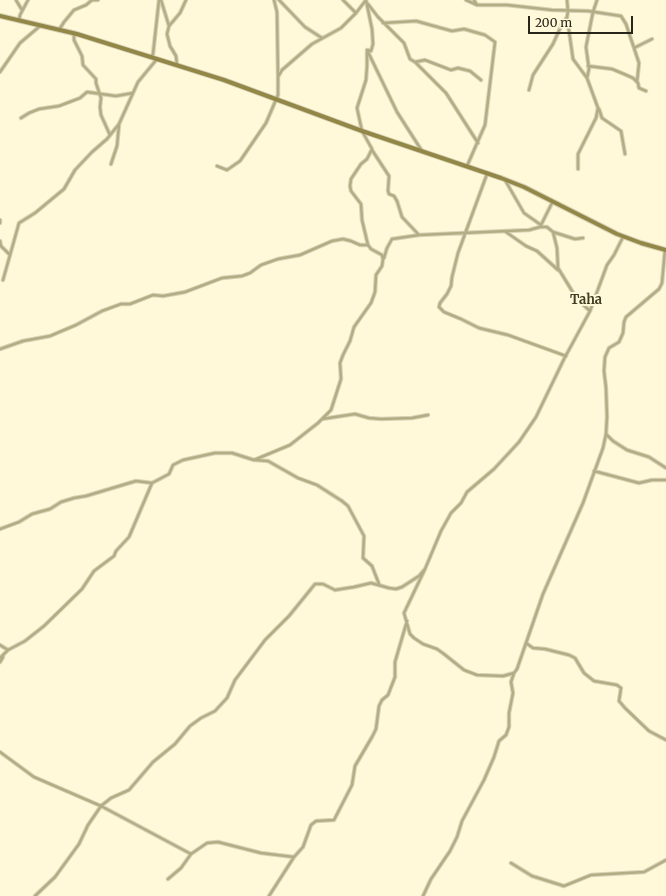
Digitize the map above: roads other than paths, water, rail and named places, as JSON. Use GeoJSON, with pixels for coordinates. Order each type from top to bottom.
{"type":"FeatureCollection","features":[{"type":"Feature","properties":{"kind":"street"},"geometry":{"type":"LineString","coordinates":[[16,0],[22,10]]}},
{"type":"Feature","properties":{"kind":"street"},"geometry":{"type":"LineString","coordinates":[[19,20],[22,10],[28,0]]}},
{"type":"Feature","properties":{"kind":"street"},"geometry":{"type":"LineString","coordinates":[[59,30],[74,10],[80,6],[86,5],[92,0],[98,0]]}},
{"type":"Feature","properties":{"kind":"street"},"geometry":{"type":"LineString","coordinates":[[160,0],[169,26]]}},
{"type":"Feature","properties":{"kind":"street"},"geometry":{"type":"LineString","coordinates":[[151,57],[153,54],[160,0]]}},
{"type":"Feature","properties":{"kind":"street"},"geometry":{"type":"LineString","coordinates":[[177,66],[176,56],[170,46],[167,34],[169,26],[180,13],[186,0]]}},
{"type":"Feature","properties":{"kind":"street"},"geometry":{"type":"LineString","coordinates":[[217,166],[227,170],[240,161],[266,123],[278,95],[277,12],[274,0]]}},
{"type":"Feature","properties":{"kind":"street"},"geometry":{"type":"LineString","coordinates":[[279,0],[305,27],[322,38]]}},
{"type":"Feature","properties":{"kind":"street"},"geometry":{"type":"LineString","coordinates":[[343,0],[356,13]]}},
{"type":"Feature","properties":{"kind":"street"},"geometry":{"type":"LineString","coordinates":[[278,77],[282,70],[312,44],[341,28],[366,0]]}},
{"type":"Feature","properties":{"kind":"street"},"geometry":{"type":"LineString","coordinates":[[367,50],[371,51],[373,44],[372,29],[366,0],[370,8],[383,23],[404,43],[410,58],[446,93],[478,143]]}},
{"type":"Feature","properties":{"kind":"street"},"geometry":{"type":"LineString","coordinates":[[466,0],[477,5],[568,10],[621,16],[626,24],[629,38],[639,63],[637,82],[639,88],[646,91]]}},
{"type":"Feature","properties":{"kind":"street"},"geometry":{"type":"LineString","coordinates":[[474,0],[477,5]]}},
{"type":"Feature","properties":{"kind":"street"},"geometry":{"type":"LineString","coordinates":[[567,0],[567,17],[573,59],[587,78],[602,118],[621,131],[625,154]]}},
{"type":"Feature","properties":{"kind":"street"},"geometry":{"type":"LineString","coordinates":[[587,78],[588,66],[586,47],[597,0]]}},
{"type":"Feature","properties":{"kind":"street"},"geometry":{"type":"LineString","coordinates":[[0,16],[74,34],[224,80],[362,131],[504,179],[553,201],[623,236],[666,250],[662,283],[659,289],[626,317],[623,334],[619,342],[609,348],[605,357],[604,371],[607,402],[606,434],[603,448],[514,673],[512,682],[513,692],[509,713],[509,727],[506,735],[499,741],[489,769],[462,821],[457,837],[450,851],[431,879],[423,896]]}},
{"type":"Feature","properties":{"kind":"street"},"geometry":{"type":"LineString","coordinates":[[529,90],[533,75],[553,44],[562,24],[567,17]]}},
{"type":"Feature","properties":{"kind":"street"},"geometry":{"type":"LineString","coordinates":[[383,23],[416,21],[452,31],[464,28],[484,35],[495,42],[485,125],[467,167]]}},
{"type":"Feature","properties":{"kind":"street"},"geometry":{"type":"LineString","coordinates":[[0,72],[20,43],[40,25]]}},
{"type":"Feature","properties":{"kind":"street"},"geometry":{"type":"LineString","coordinates":[[74,34],[74,40],[82,56],[83,64],[96,79],[100,94],[100,107],[110,135]]}},
{"type":"Feature","properties":{"kind":"street"},"geometry":{"type":"LineString","coordinates":[[634,48],[652,39]]}},
{"type":"Feature","properties":{"kind":"street"},"geometry":{"type":"LineString","coordinates":[[367,50],[366,80],[357,108],[362,131],[389,176],[389,194],[394,196],[397,201],[402,217],[419,234]]}},
{"type":"Feature","properties":{"kind":"street"},"geometry":{"type":"LineString","coordinates":[[367,50],[397,112],[422,152]]}},
{"type":"Feature","properties":{"kind":"street"},"geometry":{"type":"LineString","coordinates":[[2,280],[19,223],[64,189],[75,170],[110,135],[119,124],[138,82],[157,59]]}},
{"type":"Feature","properties":{"kind":"street"},"geometry":{"type":"LineString","coordinates":[[415,62],[425,60],[448,69],[458,68],[470,71],[481,80]]}},
{"type":"Feature","properties":{"kind":"street"},"geometry":{"type":"LineString","coordinates":[[588,66],[612,69],[637,82]]}},
{"type":"Feature","properties":{"kind":"street"},"geometry":{"type":"LineString","coordinates":[[21,118],[39,109],[59,106],[80,98],[87,92],[116,96],[133,93]]}},
{"type":"Feature","properties":{"kind":"street"},"geometry":{"type":"LineString","coordinates":[[578,169],[578,154],[596,118],[598,108]]}},
{"type":"Feature","properties":{"kind":"street"},"geometry":{"type":"LineString","coordinates":[[111,164],[117,146],[119,124]]}},
{"type":"Feature","properties":{"kind":"street"},"geometry":{"type":"LineString","coordinates":[[372,149],[367,159],[361,164],[351,179],[350,186],[351,191],[361,204],[362,220],[368,245],[371,249],[382,255],[383,259]]}},
{"type":"Feature","properties":{"kind":"street"},"geometry":{"type":"LineString","coordinates":[[488,174],[476,207],[464,233],[451,286],[439,307],[444,312],[479,328],[508,335],[566,356]]}},
{"type":"Feature","properties":{"kind":"street"},"geometry":{"type":"LineString","coordinates":[[504,179],[524,213],[541,226]]}},
{"type":"Feature","properties":{"kind":"street"},"geometry":{"type":"LineString","coordinates":[[541,226],[553,201]]}},
{"type":"Feature","properties":{"kind":"street"},"geometry":{"type":"LineString","coordinates":[[254,460],[290,445],[331,410],[341,379],[340,363],[350,341],[354,326],[371,303],[375,292],[376,275],[382,266],[387,248],[392,239],[419,234],[529,230],[541,226],[547,227],[553,232],[575,239],[583,238]]}},
{"type":"Feature","properties":{"kind":"street"},"geometry":{"type":"LineString","coordinates":[[506,231],[526,246],[537,251],[559,271],[577,299],[590,311]]}},
{"type":"Feature","properties":{"kind":"street"},"geometry":{"type":"LineString","coordinates":[[553,232],[557,248],[559,271]]}},
{"type":"Feature","properties":{"kind":"street"},"geometry":{"type":"LineString","coordinates":[[514,673],[503,676],[484,676],[464,670],[437,649],[423,644],[414,638],[410,634],[404,613],[441,531],[451,513],[461,503],[468,492],[494,469],[519,442],[536,417],[590,311],[607,265],[614,255],[623,236]]}},
{"type":"Feature","properties":{"kind":"street"},"geometry":{"type":"LineString","coordinates":[[0,349],[23,341],[50,336],[76,325],[102,311],[121,304],[130,304],[153,295],[163,296],[185,292],[222,278],[242,276],[250,273],[260,265],[300,254],[332,241],[343,239],[351,240],[360,245],[368,245]]}},
{"type":"Feature","properties":{"kind":"street"},"geometry":{"type":"LineString","coordinates":[[0,241],[1,246],[10,255]]}},
{"type":"Feature","properties":{"kind":"street"},"geometry":{"type":"LineString","coordinates":[[322,419],[355,414],[369,418],[381,419],[412,418],[428,415]]}},
{"type":"Feature","properties":{"kind":"street"},"geometry":{"type":"LineString","coordinates":[[606,434],[613,441],[627,450],[649,457],[666,468]]}},
{"type":"Feature","properties":{"kind":"street"},"geometry":{"type":"LineString","coordinates":[[0,529],[19,522],[32,514],[50,509],[61,502],[74,498],[136,482],[152,483],[169,474],[172,465],[183,460],[215,452],[232,453],[254,460],[268,461],[298,478],[317,485],[348,506],[364,536],[363,558],[372,566],[380,584]]}},
{"type":"Feature","properties":{"kind":"street"},"geometry":{"type":"LineString","coordinates":[[594,471],[639,483],[652,480],[666,480]]}},
{"type":"Feature","properties":{"kind":"street"},"geometry":{"type":"LineString","coordinates":[[0,662],[8,650],[25,641],[44,626],[82,589],[94,570],[114,556],[116,551],[129,537],[152,483]]}},
{"type":"Feature","properties":{"kind":"street"},"geometry":{"type":"LineString","coordinates":[[35,896],[55,877],[79,844],[88,825],[101,806],[111,798],[129,790],[153,762],[175,744],[190,726],[201,718],[215,711],[227,698],[235,680],[265,640],[289,616],[315,584],[323,584],[334,590],[354,588],[361,584],[371,583],[396,589],[402,587],[419,576],[425,569]]}},
{"type":"Feature","properties":{"kind":"street"},"geometry":{"type":"LineString","coordinates":[[269,896],[294,857],[303,847],[311,825],[316,821],[334,820],[340,810],[352,785],[355,766],[376,729],[379,706],[382,700],[388,695],[394,677],[395,662],[407,620]]}},
{"type":"Feature","properties":{"kind":"street"},"geometry":{"type":"LineString","coordinates":[[526,643],[533,648],[545,649],[569,655],[575,658],[584,673],[594,681],[617,685],[621,688],[619,701],[625,708],[649,730],[666,740]]}},
{"type":"Feature","properties":{"kind":"street"},"geometry":{"type":"LineString","coordinates":[[0,645],[8,650]]}},
{"type":"Feature","properties":{"kind":"street"},"geometry":{"type":"LineString","coordinates":[[0,658],[4,655]]}},
{"type":"Feature","properties":{"kind":"street"},"geometry":{"type":"LineString","coordinates":[[0,752],[34,777],[101,806],[191,854]]}},
{"type":"Feature","properties":{"kind":"street"},"geometry":{"type":"LineString","coordinates":[[168,879],[181,868],[191,854],[207,843],[218,842],[261,853],[294,857]]}},
{"type":"Feature","properties":{"kind":"street"},"geometry":{"type":"LineString","coordinates":[[511,863],[532,876],[564,886],[591,876],[644,872],[666,860]]}},
{"type":"Feature","properties":{"kind":"district","name":"Taha"},"geometry":{"type":"Point","coordinates":[586,300]}}]}
